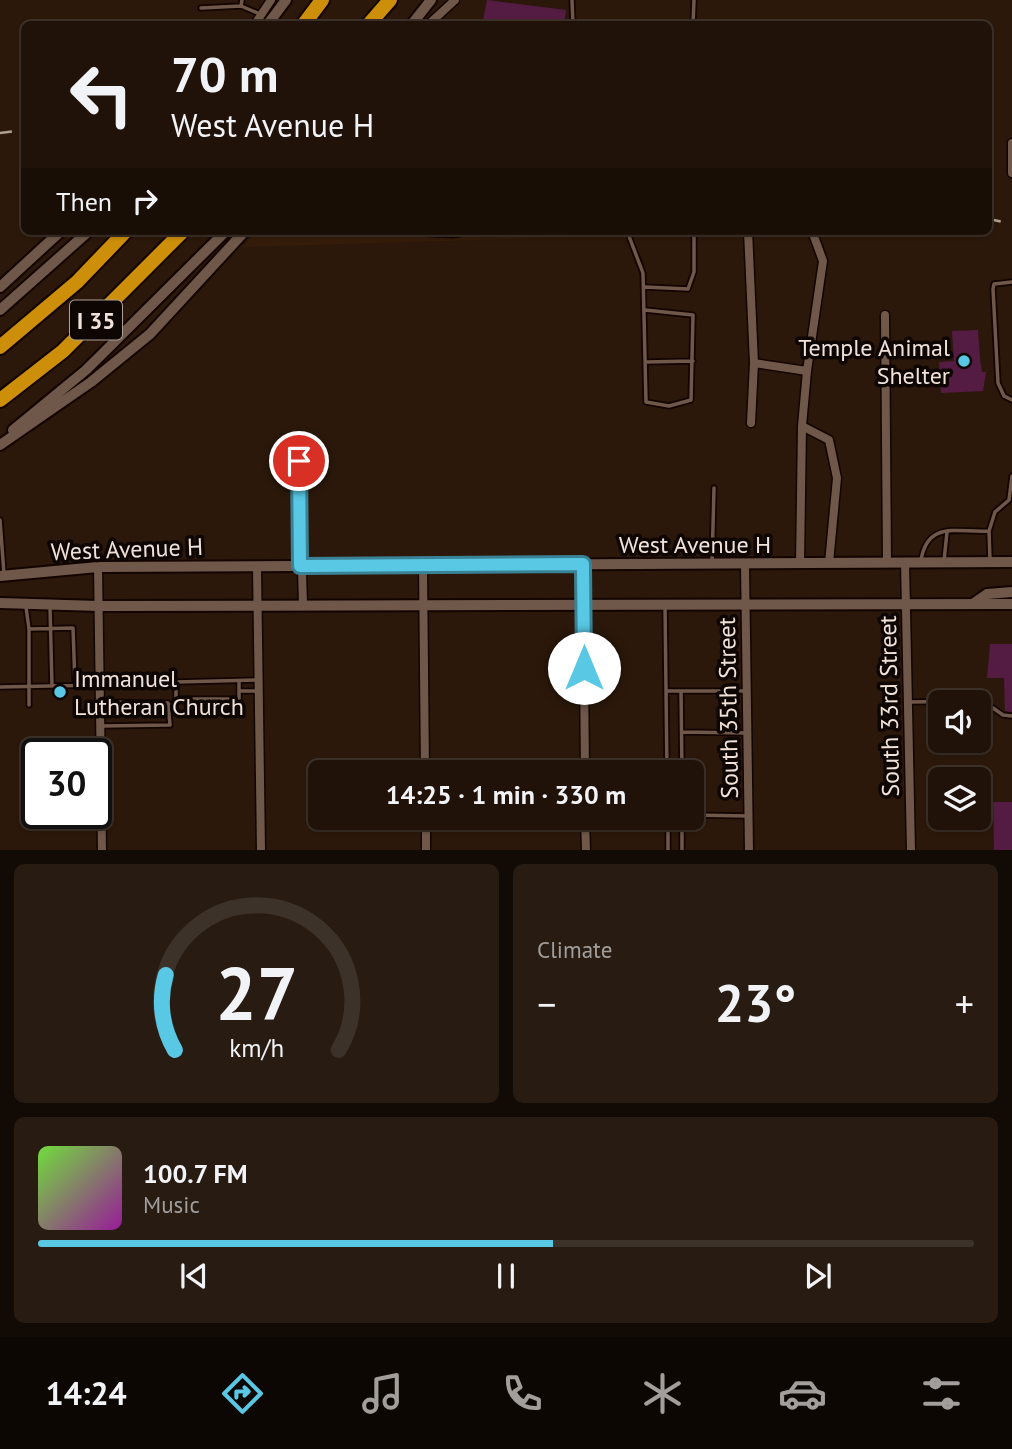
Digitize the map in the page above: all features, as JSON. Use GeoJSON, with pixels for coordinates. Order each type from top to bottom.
{"type":"FeatureCollection","features":[{"type":"Feature","properties":{"kind":"highway"},"geometry":{"type":"LineString","coordinates":[[306,21],[322,0]]}},
{"type":"Feature","properties":{"kind":"highway"},"geometry":{"type":"LineString","coordinates":[[368,21],[382,0]]}},
{"type":"Feature","properties":{"kind":"highway"},"geometry":{"type":"LineString","coordinates":[[369,21],[390,0]]}},
{"type":"Feature","properties":{"kind":"highway","name":"I 35"},"geometry":{"type":"LineString","coordinates":[[0,347],[77,282],[122,235]]}},
{"type":"Feature","properties":{"kind":"highway","name":"I 35"},"geometry":{"type":"LineString","coordinates":[[0,400],[63,351],[179,235]]}},
{"type":"Feature","properties":{"kind":"main road"},"geometry":{"type":"LineString","coordinates":[[270,21],[286,0]]}},
{"type":"Feature","properties":{"kind":"main road"},"geometry":{"type":"LineString","coordinates":[[414,21],[431,0]]}},
{"type":"Feature","properties":{"kind":"main road"},"geometry":{"type":"LineString","coordinates":[[0,287],[57,235]]}},
{"type":"Feature","properties":{"kind":"main road"},"geometry":{"type":"LineString","coordinates":[[0,310],[84,235]]}},
{"type":"Feature","properties":{"kind":"main road"},"geometry":{"type":"LineString","coordinates":[[0,442],[86,370],[222,235]]}},
{"type":"Feature","properties":{"kind":"main road"},"geometry":{"type":"LineString","coordinates":[[0,442],[91,382],[149,334],[240,235]]}},
{"type":"Feature","properties":{"kind":"main road","name":"West Avenue H"},"geometry":{"type":"LineString","coordinates":[[2,576],[98,567],[1012,562]]}},
{"type":"Feature","properties":{"kind":"main road"},"geometry":{"type":"LineString","coordinates":[[974,603],[987,594],[1012,592]]}},
{"type":"Feature","properties":{"kind":"main road"},"geometry":{"type":"LineString","coordinates":[[0,603],[99,606],[907,602],[1012,604]]}},
{"type":"Feature","properties":{"kind":"street"},"geometry":{"type":"LineString","coordinates":[[257,21],[271,0]]}},
{"type":"Feature","properties":{"kind":"street"},"geometry":{"type":"LineString","coordinates":[[433,21],[455,0]]}},
{"type":"Feature","properties":{"kind":"street"},"geometry":{"type":"LineString","coordinates":[[1012,142],[1012,173]]}},
{"type":"Feature","properties":{"kind":"street"},"geometry":{"type":"LineString","coordinates":[[748,235],[754,363],[751,423]]}},
{"type":"Feature","properties":{"kind":"street"},"geometry":{"type":"LineString","coordinates":[[800,564],[802,426],[823,261],[813,235]]}},
{"type":"Feature","properties":{"kind":"street"},"geometry":{"type":"LineString","coordinates":[[885,315],[887,562]]}},
{"type":"Feature","properties":{"kind":"street"},"geometry":{"type":"LineString","coordinates":[[754,363],[807,372]]}},
{"type":"Feature","properties":{"kind":"street"},"geometry":{"type":"LineString","coordinates":[[802,426],[829,440],[837,478],[829,564]]}},
{"type":"Feature","properties":{"kind":"street"},"geometry":{"type":"LineString","coordinates":[[298,438],[303,604]]}},
{"type":"Feature","properties":{"kind":"street","name":"South 33rd Street"},"geometry":{"type":"LineString","coordinates":[[905,562],[911,850]]}},
{"type":"Feature","properties":{"kind":"street"},"geometry":{"type":"LineString","coordinates":[[583,564],[585,760]]}},
{"type":"Feature","properties":{"kind":"street"},"geometry":{"type":"LineString","coordinates":[[423,565],[425,760]]}},
{"type":"Feature","properties":{"kind":"street","name":"South 35th Street"},"geometry":{"type":"LineString","coordinates":[[745,565],[749,850]]}},
{"type":"Feature","properties":{"kind":"street"},"geometry":{"type":"LineString","coordinates":[[98,567],[102,850]]}},
{"type":"Feature","properties":{"kind":"street"},"geometry":{"type":"LineString","coordinates":[[257,568],[261,850]]}},
{"type":"Feature","properties":{"kind":"street"},"geometry":{"type":"LineString","coordinates":[[426,830],[426,850]]}},
{"type":"Feature","properties":{"kind":"street"},"geometry":{"type":"LineString","coordinates":[[585,830],[586,850]]}},
{"type":"Feature","properties":{"kind":"lane"},"geometry":{"type":"LineString","coordinates":[[572,0],[573,21]]}},
{"type":"Feature","properties":{"kind":"lane"},"geometry":{"type":"LineString","coordinates":[[693,21],[694,0]]}},
{"type":"Feature","properties":{"kind":"lane"},"geometry":{"type":"LineString","coordinates":[[201,8],[242,3],[261,15]]}},
{"type":"Feature","properties":{"kind":"lane"},"geometry":{"type":"LineString","coordinates":[[627,235],[643,273],[646,402],[669,406],[691,400],[693,316],[645,310]]}},
{"type":"Feature","properties":{"kind":"lane"},"geometry":{"type":"LineString","coordinates":[[644,287],[688,289],[694,272],[694,235]]}},
{"type":"Feature","properties":{"kind":"lane"},"geometry":{"type":"LineString","coordinates":[[1012,282],[994,284],[993,289],[998,383],[1004,396],[1012,400]]}},
{"type":"Feature","properties":{"kind":"lane"},"geometry":{"type":"LineString","coordinates":[[646,362],[693,362]]}},
{"type":"Feature","properties":{"kind":"lane"},"geometry":{"type":"LineString","coordinates":[[990,562],[989,531],[995,512],[1009,500],[1012,476]]}},
{"type":"Feature","properties":{"kind":"lane"},"geometry":{"type":"LineString","coordinates":[[712,565],[714,488]]}},
{"type":"Feature","properties":{"kind":"lane"},"geometry":{"type":"LineString","coordinates":[[0,520],[2,576]]}},
{"type":"Feature","properties":{"kind":"lane"},"geometry":{"type":"LineString","coordinates":[[921,562],[928,538],[947,532],[989,531]]}},
{"type":"Feature","properties":{"kind":"lane"},"geometry":{"type":"LineString","coordinates":[[944,562],[947,532]]}},
{"type":"Feature","properties":{"kind":"lane"},"geometry":{"type":"LineString","coordinates":[[665,603],[667,760]]}},
{"type":"Feature","properties":{"kind":"lane"},"geometry":{"type":"LineString","coordinates":[[26,604],[29,629],[29,705]]}},
{"type":"Feature","properties":{"kind":"lane"},"geometry":{"type":"LineString","coordinates":[[50,605],[52,686]]}},
{"type":"Feature","properties":{"kind":"lane"},"geometry":{"type":"LineString","coordinates":[[29,629],[73,628],[75,685]]}},
{"type":"Feature","properties":{"kind":"lane"},"geometry":{"type":"LineString","coordinates":[[169,706],[176,703],[176,682],[259,680]]}},
{"type":"Feature","properties":{"kind":"lane"},"geometry":{"type":"LineString","coordinates":[[176,698],[239,699],[239,681]]}},
{"type":"Feature","properties":{"kind":"lane"},"geometry":{"type":"LineString","coordinates":[[0,687],[100,685]]}},
{"type":"Feature","properties":{"kind":"lane"},"geometry":{"type":"LineString","coordinates":[[239,691],[259,691]]}},
{"type":"Feature","properties":{"kind":"lane"},"geometry":{"type":"LineString","coordinates":[[666,691],[747,691]]}},
{"type":"Feature","properties":{"kind":"lane"},"geometry":{"type":"LineString","coordinates":[[681,691],[682,760]]}},
{"type":"Feature","properties":{"kind":"lane"},"geometry":{"type":"LineString","coordinates":[[909,702],[984,701],[1003,715],[1012,716]]}},
{"type":"Feature","properties":{"kind":"lane"},"geometry":{"type":"LineString","coordinates":[[100,702],[168,703],[170,725],[101,726]]}},
{"type":"Feature","properties":{"kind":"lane"},"geometry":{"type":"LineString","coordinates":[[682,732],[748,734]]}},
{"type":"Feature","properties":{"kind":"lane"},"geometry":{"type":"LineString","coordinates":[[704,815],[748,816]]}},
{"type":"Feature","properties":{"kind":"lane"},"geometry":{"type":"LineString","coordinates":[[668,830],[668,850]]}},
{"type":"Feature","properties":{"kind":"lane"},"geometry":{"type":"LineString","coordinates":[[682,830],[682,850]]}},
{"type":"Feature","properties":{"kind":"shaded area"},"geometry":{"type":"Polygon","coordinates":[[[253,235],[611,235],[611,236],[243,247],[253,235]]]}},
{"type":"Feature","properties":{"kind":"building"},"geometry":{"type":"Polygon","coordinates":[[[487,0],[566,10],[564,21],[483,21],[487,0]]]}},
{"type":"Feature","properties":{"kind":"building","name":"Temple Animal Shelter"},"geometry":{"type":"Polygon","coordinates":[[[978,330],[982,372],[986,372],[983,391],[941,393],[939,362],[954,361],[952,331],[978,330]]]}},
{"type":"Feature","properties":{"kind":"building"},"geometry":{"type":"Polygon","coordinates":[[[990,644],[1012,644],[1012,712],[1005,711],[1004,678],[987,678],[990,644]]]}},
{"type":"Feature","properties":{"kind":"building"},"geometry":{"type":"Polygon","coordinates":[[[993,802],[1012,802],[1012,850],[994,850],[993,802]]]}},
{"type":"Feature","properties":{"kind":"railway"},"geometry":{"type":"LineString","coordinates":[[0,133],[21,130]]}},
{"type":"Feature","properties":{"kind":"railway"},"geometry":{"type":"LineString","coordinates":[[992,220],[1012,224]]}},
{"type":"Feature","properties":{"kind":"place","name":"Temple Animal Shelter"},"geometry":{"type":"Point","coordinates":[964,361]}},
{"type":"Feature","properties":{"kind":"place","name":"Immanuel Lutheran Church"},"geometry":{"type":"Point","coordinates":[60,692]}},
{"type":"Feature","properties":{"kind":"route"},"geometry":{"type":"LineString","coordinates":[[299,461],[300,566],[583,564],[584,668]]}}]}
